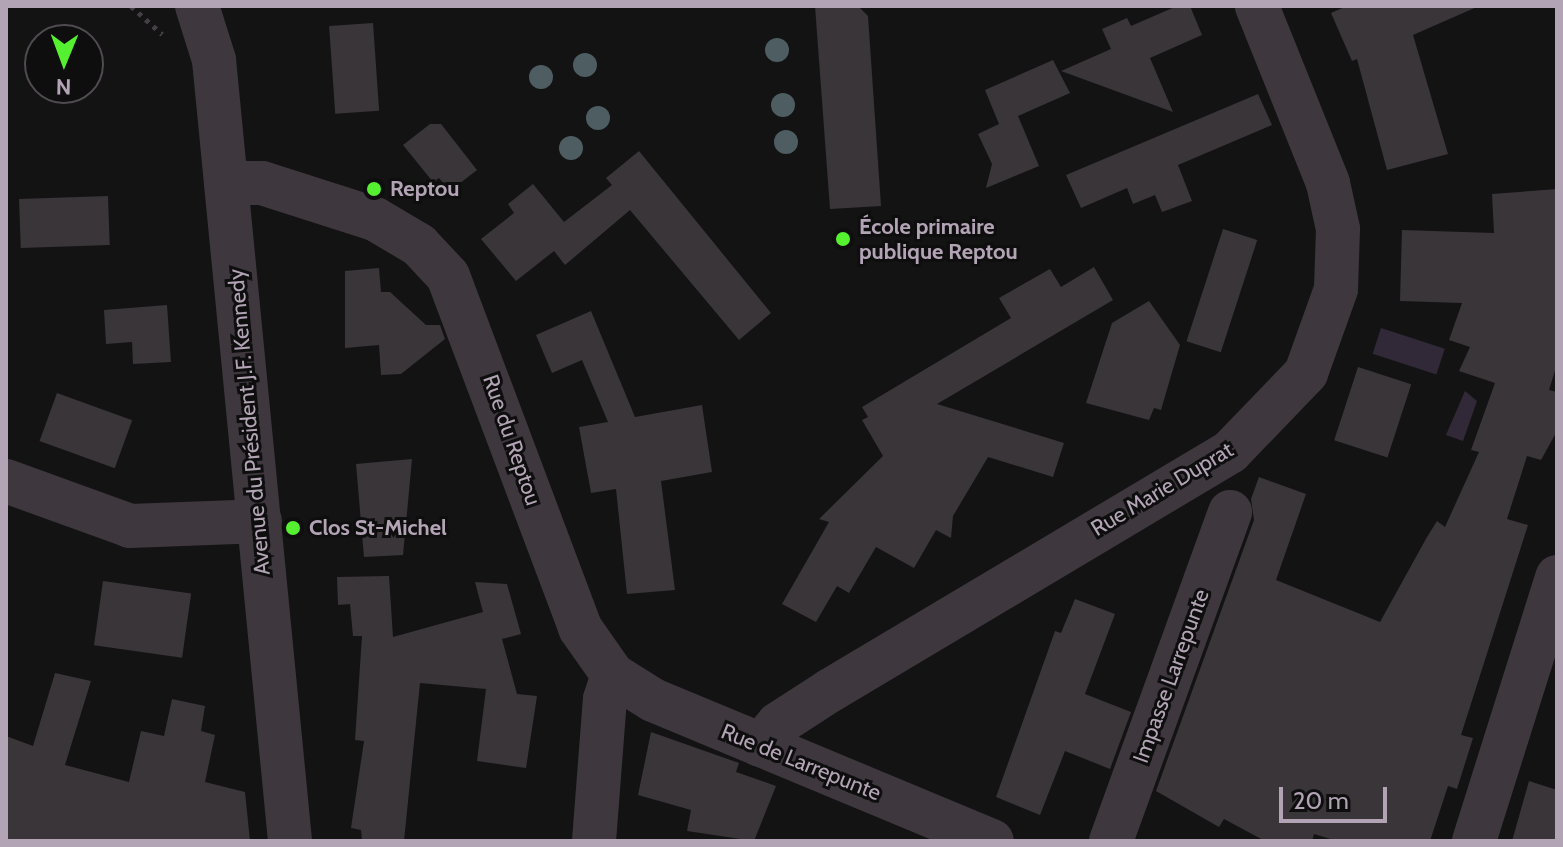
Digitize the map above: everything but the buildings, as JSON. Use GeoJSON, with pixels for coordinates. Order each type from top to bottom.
{"type":"FeatureCollection","features":[{"type":"Feature","properties":{"kind":"street","name":"Avenue du Président J.F. Kennedy"},"geometry":{"type":"LineString","coordinates":[[181,6],[194,6],[214,60],[290,841]]}},
{"type":"Feature","properties":{"kind":"street","name":"Rue Marie Duprat"},"geometry":{"type":"LineString","coordinates":[[760,745],[778,724],[843,682],[1230,452],[1306,373],[1336,289],[1338,229],[1328,183],[1257,6]]}},
{"type":"Feature","properties":{"kind":"street","name":"Rue du Reptou"},"geometry":{"type":"LineString","coordinates":[[226,183],[262,183],[375,219],[419,245],[448,276],[580,628],[613,675]]}},
{"type":"Feature","properties":{"kind":"street"},"geometry":{"type":"LineString","coordinates":[[6,481],[130,526],[260,521]]}},
{"type":"Feature","properties":{"kind":"street","name":"Impasse Larrepunte"},"geometry":{"type":"LineString","coordinates":[[1111,841],[1230,512]]}},
{"type":"Feature","properties":{"kind":"street"},"geometry":{"type":"LineString","coordinates":[[1474,841],[1557,577]]}},
{"type":"Feature","properties":{"kind":"street","name":"Rue de Larrepunte"},"geometry":{"type":"LineString","coordinates":[[613,675],[653,700],[992,841]]}},
{"type":"Feature","properties":{"kind":"street"},"geometry":{"type":"LineString","coordinates":[[594,841],[605,699],[613,675]]}},
{"type":"Feature","properties":{"kind":"shaded area"},"geometry":{"type":"Polygon","coordinates":[[[1381,328],[1445,349],[1436,374],[1373,354],[1381,328]]]}},
{"type":"Feature","properties":{"kind":"shaded area"},"geometry":{"type":"Polygon","coordinates":[[[1465,391],[1477,401],[1463,441],[1446,435],[1465,391]]]}},
{"type":"Feature","properties":{"kind":"place","name":"Reptou"},"geometry":{"type":"Point","coordinates":[374,189]}},
{"type":"Feature","properties":{"kind":"place","name":"École primaire publique Reptou"},"geometry":{"type":"Point","coordinates":[843,239]}},
{"type":"Feature","properties":{"kind":"place","name":"Clos St-Michel"},"geometry":{"type":"Point","coordinates":[293,528]}}]}
